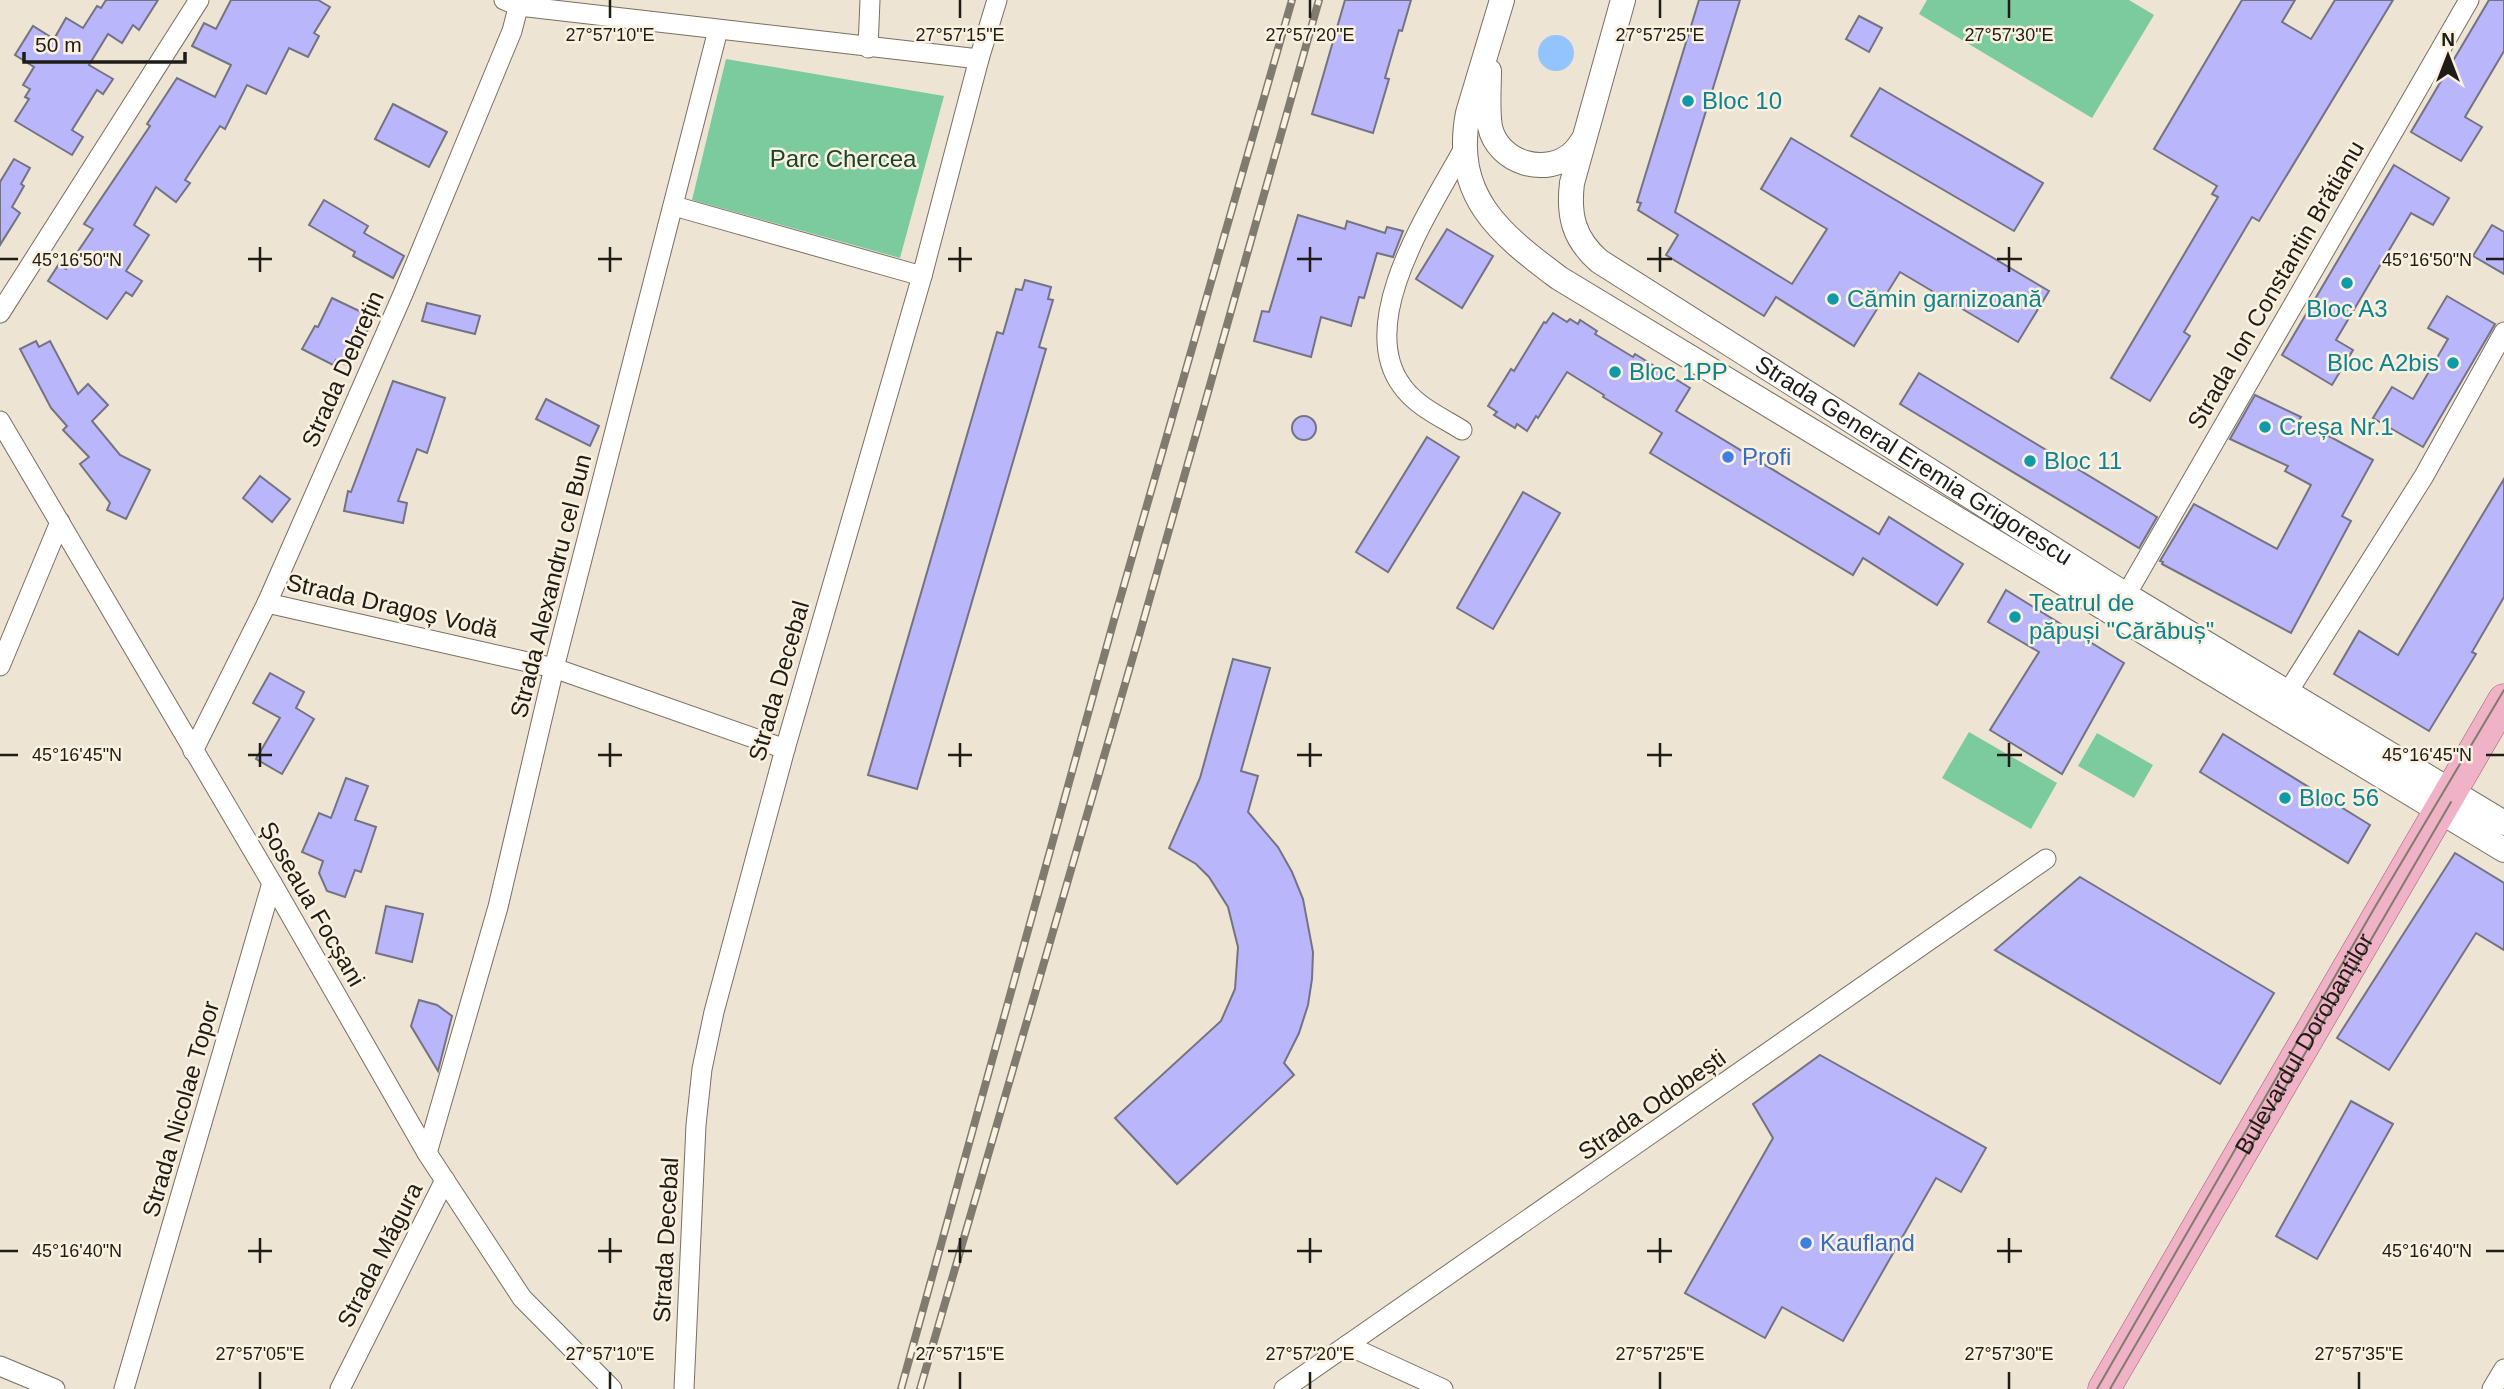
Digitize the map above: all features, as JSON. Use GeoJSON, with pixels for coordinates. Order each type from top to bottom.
{"type":"FeatureCollection","features":[{"type":"Feature","properties":{"kind":"main road","name":"Bulevardul Dorobanților"},"geometry":{"type":"LineString","coordinates":[[2104,1389],[2504,700]]}},
{"type":"Feature","properties":{"kind":"street"},"geometry":{"type":"LineString","coordinates":[[0,313],[199,0]]}},
{"type":"Feature","properties":{"kind":"street"},"geometry":{"type":"LineString","coordinates":[[868,48],[870,0]]}},
{"type":"Feature","properties":{"kind":"street","name":"Strada Decebal"},"geometry":{"type":"LineString","coordinates":[[684,1389],[696,1125],[702,1069],[717,998],[785,748],[922,276],[997,0]]}},
{"type":"Feature","properties":{"kind":"street","name":"Strada General Eremia Grigorescu"},"geometry":{"type":"LineString","coordinates":[[1502,0],[1468,113],[1464,148],[1469,178],[1477,197],[1510,238],[1559,278],[2282,701],[2446,800],[2504,823]]}},
{"type":"Feature","properties":{"kind":"street","name":"Strada General Eremia Grigorescu"},"geometry":{"type":"LineString","coordinates":[[1623,0],[1574,176],[1571,211],[1575,232],[1586,250],[1598,261],[2126,595],[2282,701]]}},
{"type":"Feature","properties":{"kind":"street","name":"Strada Ion Constantin Brătianu"},"geometry":{"type":"LineString","coordinates":[[2126,595],[2469,0]]}},
{"type":"Feature","properties":{"kind":"street"},"geometry":{"type":"LineString","coordinates":[[514,2],[718,30],[979,59]]}},
{"type":"Feature","properties":{"kind":"street","name":"Strada Debrețin"},"geometry":{"type":"LineString","coordinates":[[193,751],[267,603],[403,294],[512,31],[514,2]]}},
{"type":"Feature","properties":{"kind":"street","name":"Strada Alexandru cel Bun"},"geometry":{"type":"LineString","coordinates":[[427,1153],[498,906],[554,668],[718,30]]}},
{"type":"Feature","properties":{"kind":"street"},"geometry":{"type":"LineString","coordinates":[[1488,46],[1490,127],[1495,140],[1509,156],[1528,164],[1551,163],[1573,153],[1585,138]]}},
{"type":"Feature","properties":{"kind":"street"},"geometry":{"type":"LineString","coordinates":[[1462,430],[1410,396],[1392,366],[1387,340],[1390,305],[1402,264],[1464,148]]}},
{"type":"Feature","properties":{"kind":"street"},"geometry":{"type":"LineString","coordinates":[[674,206],[922,276]]}},
{"type":"Feature","properties":{"kind":"street"},"geometry":{"type":"LineString","coordinates":[[2282,701],[2424,475],[2504,332]]}},
{"type":"Feature","properties":{"kind":"street","name":"Șoseaua Focșani"},"geometry":{"type":"LineString","coordinates":[[0,421],[272,883],[427,1153],[522,1298],[612,1389]]}},
{"type":"Feature","properties":{"kind":"street"},"geometry":{"type":"LineString","coordinates":[[0,666],[60,522]]}},
{"type":"Feature","properties":{"kind":"street","name":"Strada Dragoș Vodă"},"geometry":{"type":"LineString","coordinates":[[267,603],[554,668],[785,748]]}},
{"type":"Feature","properties":{"kind":"street","name":"Strada General Eremia Grigorescu"},"geometry":{"type":"LineString","coordinates":[[2446,800],[2504,850]]}},
{"type":"Feature","properties":{"kind":"street","name":"Strada Odobești"},"geometry":{"type":"LineString","coordinates":[[1284,1389],[2046,859]]}},
{"type":"Feature","properties":{"kind":"street","name":"Strada Nicolae Topor"},"geometry":{"type":"LineString","coordinates":[[124,1389],[272,883]]}},
{"type":"Feature","properties":{"kind":"street","name":"Strada Măgura"},"geometry":{"type":"LineString","coordinates":[[340,1389],[445,1180]]}},
{"type":"Feature","properties":{"kind":"street"},"geometry":{"type":"LineString","coordinates":[[1347,1345],[1443,1389]]}},
{"type":"Feature","properties":{"kind":"street"},"geometry":{"type":"LineString","coordinates":[[0,1366],[55,1389]]}},
{"type":"Feature","properties":{"kind":"street"},"geometry":{"type":"LineString","coordinates":[[2492,1389],[2504,1369]]}},
{"type":"Feature","properties":{"kind":"green space"},"geometry":{"type":"Polygon","coordinates":[[[1927,0],[2129,0],[2154,15],[2092,118],[1919,14],[1927,0]]]}},
{"type":"Feature","properties":{"kind":"green space","name":"Parc Chercea"},"geometry":{"type":"Polygon","coordinates":[[[726,59],[944,96],[900,258],[692,200],[726,59]]]}},
{"type":"Feature","properties":{"kind":"green space"},"geometry":{"type":"Polygon","coordinates":[[[1969,732],[2057,783],[2031,829],[1942,778],[1969,732]]]}},
{"type":"Feature","properties":{"kind":"green space"},"geometry":{"type":"Polygon","coordinates":[[[2097,733],[2153,765],[2134,798],[2078,766],[2097,733]]]}},
{"type":"Feature","properties":{"kind":"water"},"geometry":{"type":"Polygon","coordinates":[[[1556,35],[1569,40],[1574,53],[1569,66],[1556,71],[1543,66],[1538,53],[1543,40],[1556,35]]]}},
{"type":"Feature","properties":{"kind":"building"},"geometry":{"type":"Polygon","coordinates":[[[106,0],[158,0],[139,30],[133,25],[122,43],[108,34],[89,65],[113,79],[103,94],[97,90],[72,130],[83,137],[72,155],[15,121],[29,99],[25,97],[30,89],[23,85],[34,67],[15,55],[33,26],[54,39],[66,18],[83,28],[97,6],[101,8],[106,0]]]}},
{"type":"Feature","properties":{"kind":"building"},"geometry":{"type":"Polygon","coordinates":[[[231,0],[318,0],[330,7],[314,33],[319,36],[308,57],[289,48],[266,94],[247,85],[225,129],[220,126],[185,180],[190,183],[176,202],[156,187],[134,225],[149,235],[126,271],[142,281],[132,296],[126,292],[107,319],[48,281],[59,264],[66,269],[93,229],[84,224],[150,126],[147,124],[177,78],[215,97],[231,65],[192,46],[204,23],[216,29],[231,0]]]}},
{"type":"Feature","properties":{"kind":"building"},"geometry":{"type":"Polygon","coordinates":[[[1345,0],[1411,0],[1385,78],[1389,79],[1373,133],[1312,114],[1345,0]]]}},
{"type":"Feature","properties":{"kind":"building"},"geometry":{"type":"Polygon","coordinates":[[[1699,0],[1740,0],[1675,212],[1792,284],[1827,229],[1761,189],[1791,138],[2049,291],[2018,342],[1900,272],[1854,346],[1776,297],[1764,316],[1666,255],[1678,235],[1638,210],[1641,203],[1637,202],[1699,0]]]}},
{"type":"Feature","properties":{"kind":"building"},"geometry":{"type":"Polygon","coordinates":[[[2242,0],[2295,0],[2282,22],[2311,39],[2335,0],[2393,0],[2259,221],[2252,217],[2184,332],[2190,336],[2150,401],[2111,378],[2218,197],[2212,194],[2217,186],[2154,149],[2242,0]]]}},
{"type":"Feature","properties":{"kind":"building"},"geometry":{"type":"Polygon","coordinates":[[[2489,0],[2504,0],[2504,51],[2465,117],[2482,127],[2461,161],[2411,132],[2489,0]]]}},
{"type":"Feature","properties":{"kind":"building"},"geometry":{"type":"Polygon","coordinates":[[[1859,16],[1882,28],[1869,52],[1846,39],[1859,16]]]}},
{"type":"Feature","properties":{"kind":"building"},"geometry":{"type":"Polygon","coordinates":[[[1880,88],[2043,183],[2014,231],[1851,136],[1880,88]]]}},
{"type":"Feature","properties":{"kind":"building"},"geometry":{"type":"Polygon","coordinates":[[[393,104],[447,132],[429,167],[375,139],[393,104]]]}},
{"type":"Feature","properties":{"kind":"building"},"geometry":{"type":"Polygon","coordinates":[[[14,159],[30,168],[12,207],[20,213],[0,245],[0,182],[14,159]]]}},
{"type":"Feature","properties":{"kind":"building","name":"Bloc A3"},"geometry":{"type":"Polygon","coordinates":[[[2394,165],[2449,198],[2433,225],[2411,213],[2336,340],[2353,350],[2332,385],[2282,355],[2394,165]]]}},
{"type":"Feature","properties":{"kind":"building"},"geometry":{"type":"Polygon","coordinates":[[[324,200],[368,226],[364,233],[404,256],[393,278],[353,256],[355,252],[309,225],[324,200]]]}},
{"type":"Feature","properties":{"kind":"building"},"geometry":{"type":"Polygon","coordinates":[[[1298,215],[1345,229],[1347,221],[1385,233],[1387,227],[1403,231],[1393,257],[1377,253],[1364,298],[1359,297],[1351,326],[1321,317],[1311,357],[1254,341],[1262,311],[1269,312],[1298,215]]]}},
{"type":"Feature","properties":{"kind":"building"},"geometry":{"type":"Polygon","coordinates":[[[2492,225],[2504,232],[2504,274],[2473,256],[2492,225]]]}},
{"type":"Feature","properties":{"kind":"building"},"geometry":{"type":"Polygon","coordinates":[[[1447,229],[1493,256],[1462,308],[1416,279],[1447,229]]]}},
{"type":"Feature","properties":{"kind":"building"},"geometry":{"type":"Polygon","coordinates":[[[1025,280],[1051,287],[1048,299],[1053,300],[1039,347],[1046,349],[917,789],[868,775],[997,332],[1003,334],[1016,289],[1022,290],[1025,280]]]}},
{"type":"Feature","properties":{"kind":"building","name":"Bloc A2bis"},"geometry":{"type":"Polygon","coordinates":[[[2447,296],[2495,324],[2423,447],[2373,418],[2392,387],[2413,399],[2448,339],[2428,328],[2447,296]]]}},
{"type":"Feature","properties":{"kind":"building"},"geometry":{"type":"Polygon","coordinates":[[[332,298],[374,318],[349,366],[336,360],[333,365],[302,349],[315,326],[318,327],[332,298]]]}},
{"type":"Feature","properties":{"kind":"building"},"geometry":{"type":"Polygon","coordinates":[[[427,303],[480,316],[475,334],[422,321],[427,303]]]}},
{"type":"Feature","properties":{"kind":"building"},"geometry":{"type":"Polygon","coordinates":[[[1553,313],[1567,322],[1570,319],[1578,324],[1580,320],[1597,331],[1595,334],[1633,357],[1635,354],[1690,388],[1676,411],[1879,534],[1889,517],[1963,564],[1937,605],[1863,558],[1853,575],[1650,453],[1662,433],[1567,372],[1527,431],[1517,424],[1515,428],[1494,415],[1497,412],[1488,406],[1511,369],[1514,371],[1544,322],[1546,323],[1553,313]]]}},
{"type":"Feature","properties":{"kind":"building"},"geometry":{"type":"Polygon","coordinates":[[[36,341],[39,347],[50,341],[78,394],[88,384],[108,405],[92,421],[120,455],[150,470],[126,519],[107,510],[110,503],[80,464],[89,457],[63,430],[67,426],[51,408],[20,349],[36,341]]]}},
{"type":"Feature","properties":{"kind":"building","name":"Bloc 11"},"geometry":{"type":"Polygon","coordinates":[[[1919,373],[2157,517],[2139,548],[1900,404],[1919,373]]]}},
{"type":"Feature","properties":{"kind":"building"},"geometry":{"type":"Polygon","coordinates":[[[393,381],[445,398],[427,453],[417,449],[398,501],[407,503],[403,523],[344,511],[348,491],[351,492],[393,381]]]}},
{"type":"Feature","properties":{"kind":"building"},"geometry":{"type":"Polygon","coordinates":[[[2255,395],[2301,417],[2299,420],[2373,460],[2342,516],[2351,521],[2291,633],[2160,561],[2194,504],[2277,549],[2311,485],[2285,471],[2288,466],[2230,439],[2255,395]]]}},
{"type":"Feature","properties":{"kind":"building"},"geometry":{"type":"Polygon","coordinates":[[[546,399],[599,426],[590,446],[536,419],[546,399]]]}},
{"type":"Feature","properties":{"kind":"building"},"geometry":{"type":"Polygon","coordinates":[[[1304,416],[1315,423],[1316,428],[1309,439],[1304,440],[1293,433],[1292,428],[1299,417],[1304,416]]]}},
{"type":"Feature","properties":{"kind":"building"},"geometry":{"type":"Polygon","coordinates":[[[1427,437],[1459,457],[1388,572],[1356,552],[1427,437]]]}},
{"type":"Feature","properties":{"kind":"building"},"geometry":{"type":"Polygon","coordinates":[[[260,476],[290,499],[272,522],[243,498],[260,476]]]}},
{"type":"Feature","properties":{"kind":"building"},"geometry":{"type":"Polygon","coordinates":[[[2504,479],[2504,597],[2472,652],[2476,654],[2429,731],[2334,674],[2359,631],[2398,655],[2504,479]]]}},
{"type":"Feature","properties":{"kind":"building"},"geometry":{"type":"Polygon","coordinates":[[[1523,492],[1560,513],[1493,629],[1457,608],[1523,492]]]}},
{"type":"Feature","properties":{"kind":"building"},"geometry":{"type":"Polygon","coordinates":[[[2006,590],[2124,663],[2062,774],[1990,730],[2039,652],[1988,622],[2006,590]]]}},
{"type":"Feature","properties":{"kind":"building"},"geometry":{"type":"Polygon","coordinates":[[[1233,659],[1270,668],[1241,771],[1258,776],[1248,812],[1278,847],[1303,899],[1313,952],[1312,979],[1308,1005],[1299,1033],[1284,1063],[1294,1075],[1177,1184],[1115,1118],[1221,1021],[1235,989],[1238,947],[1228,907],[1209,877],[1196,864],[1169,848],[1200,778],[1233,659]]]}},
{"type":"Feature","properties":{"kind":"building"},"geometry":{"type":"Polygon","coordinates":[[[270,673],[304,692],[296,708],[314,719],[282,774],[256,759],[280,718],[253,703],[270,673]]]}},
{"type":"Feature","properties":{"kind":"building","name":"Bloc 56"},"geometry":{"type":"Polygon","coordinates":[[[2223,734],[2370,825],[2348,863],[2200,772],[2223,734]]]}},
{"type":"Feature","properties":{"kind":"building"},"geometry":{"type":"Polygon","coordinates":[[[346,778],[368,786],[355,820],[376,827],[361,872],[355,870],[345,897],[327,891],[319,873],[323,861],[302,852],[319,813],[331,818],[346,778]]]}},
{"type":"Feature","properties":{"kind":"building"},"geometry":{"type":"Polygon","coordinates":[[[2455,853],[2504,883],[2504,950],[2476,933],[2389,1070],[2337,1038],[2455,853]]]}},
{"type":"Feature","properties":{"kind":"building"},"geometry":{"type":"Polygon","coordinates":[[[2080,877],[2274,993],[2220,1084],[1995,950],[2080,877]]]}},
{"type":"Feature","properties":{"kind":"building"},"geometry":{"type":"Polygon","coordinates":[[[386,906],[423,914],[412,962],[376,953],[386,906]]]}},
{"type":"Feature","properties":{"kind":"building"},"geometry":{"type":"Polygon","coordinates":[[[419,1000],[437,1005],[452,1016],[438,1071],[411,1026],[419,1000]]]}},
{"type":"Feature","properties":{"kind":"building","name":"Kaufland"},"geometry":{"type":"Polygon","coordinates":[[[1820,1055],[1986,1148],[1961,1192],[1936,1178],[1843,1341],[1782,1307],[1765,1338],[1685,1293],[1773,1138],[1753,1104],[1820,1055]]]}},
{"type":"Feature","properties":{"kind":"building"},"geometry":{"type":"Polygon","coordinates":[[[2351,1101],[2393,1124],[2317,1259],[2276,1236],[2351,1101]]]}},
{"type":"Feature","properties":{"kind":"tram line"},"geometry":{"type":"LineString","coordinates":[[2097,1389],[2375,907],[2504,690]]}},
{"type":"Feature","properties":{"kind":"tram line"},"geometry":{"type":"LineString","coordinates":[[2110,1389],[2451,802]]}},
{"type":"Feature","properties":{"kind":"railway"},"geometry":{"type":"LineString","coordinates":[[901,1389],[1114,620],[1292,0]]}},
{"type":"Feature","properties":{"kind":"railway"},"geometry":{"type":"LineString","coordinates":[[920,1389],[1139,636],[1319,0]]}},
{"type":"Feature","properties":{"kind":"place","name":"Bloc 10"},"geometry":{"type":"Point","coordinates":[1688,101]}},
{"type":"Feature","properties":{"kind":"place","name":"Bloc A3"},"geometry":{"type":"Point","coordinates":[2347,283]}},
{"type":"Feature","properties":{"kind":"place","name":"Cămin garnizoană"},"geometry":{"type":"Point","coordinates":[1833,299]}},
{"type":"Feature","properties":{"kind":"place","name":"Bloc A2bis"},"geometry":{"type":"Point","coordinates":[2453,363]}},
{"type":"Feature","properties":{"kind":"place","name":"Bloc 1PP"},"geometry":{"type":"Point","coordinates":[1615,372]}},
{"type":"Feature","properties":{"kind":"place","name":"Creșa Nr.1"},"geometry":{"type":"Point","coordinates":[2265,427]}},
{"type":"Feature","properties":{"kind":"place","name":"Profi"},"geometry":{"type":"Point","coordinates":[1728,457]}},
{"type":"Feature","properties":{"kind":"place","name":"Bloc 11"},"geometry":{"type":"Point","coordinates":[2030,461]}},
{"type":"Feature","properties":{"kind":"place","name":"Teatrul de păpuși \"Cărăbuș\""},"geometry":{"type":"Point","coordinates":[2015,617]}},
{"type":"Feature","properties":{"kind":"place","name":"Bloc 56"},"geometry":{"type":"Point","coordinates":[2285,798]}},
{"type":"Feature","properties":{"kind":"place","name":"Kaufland"},"geometry":{"type":"Point","coordinates":[1806,1243]}}]}
